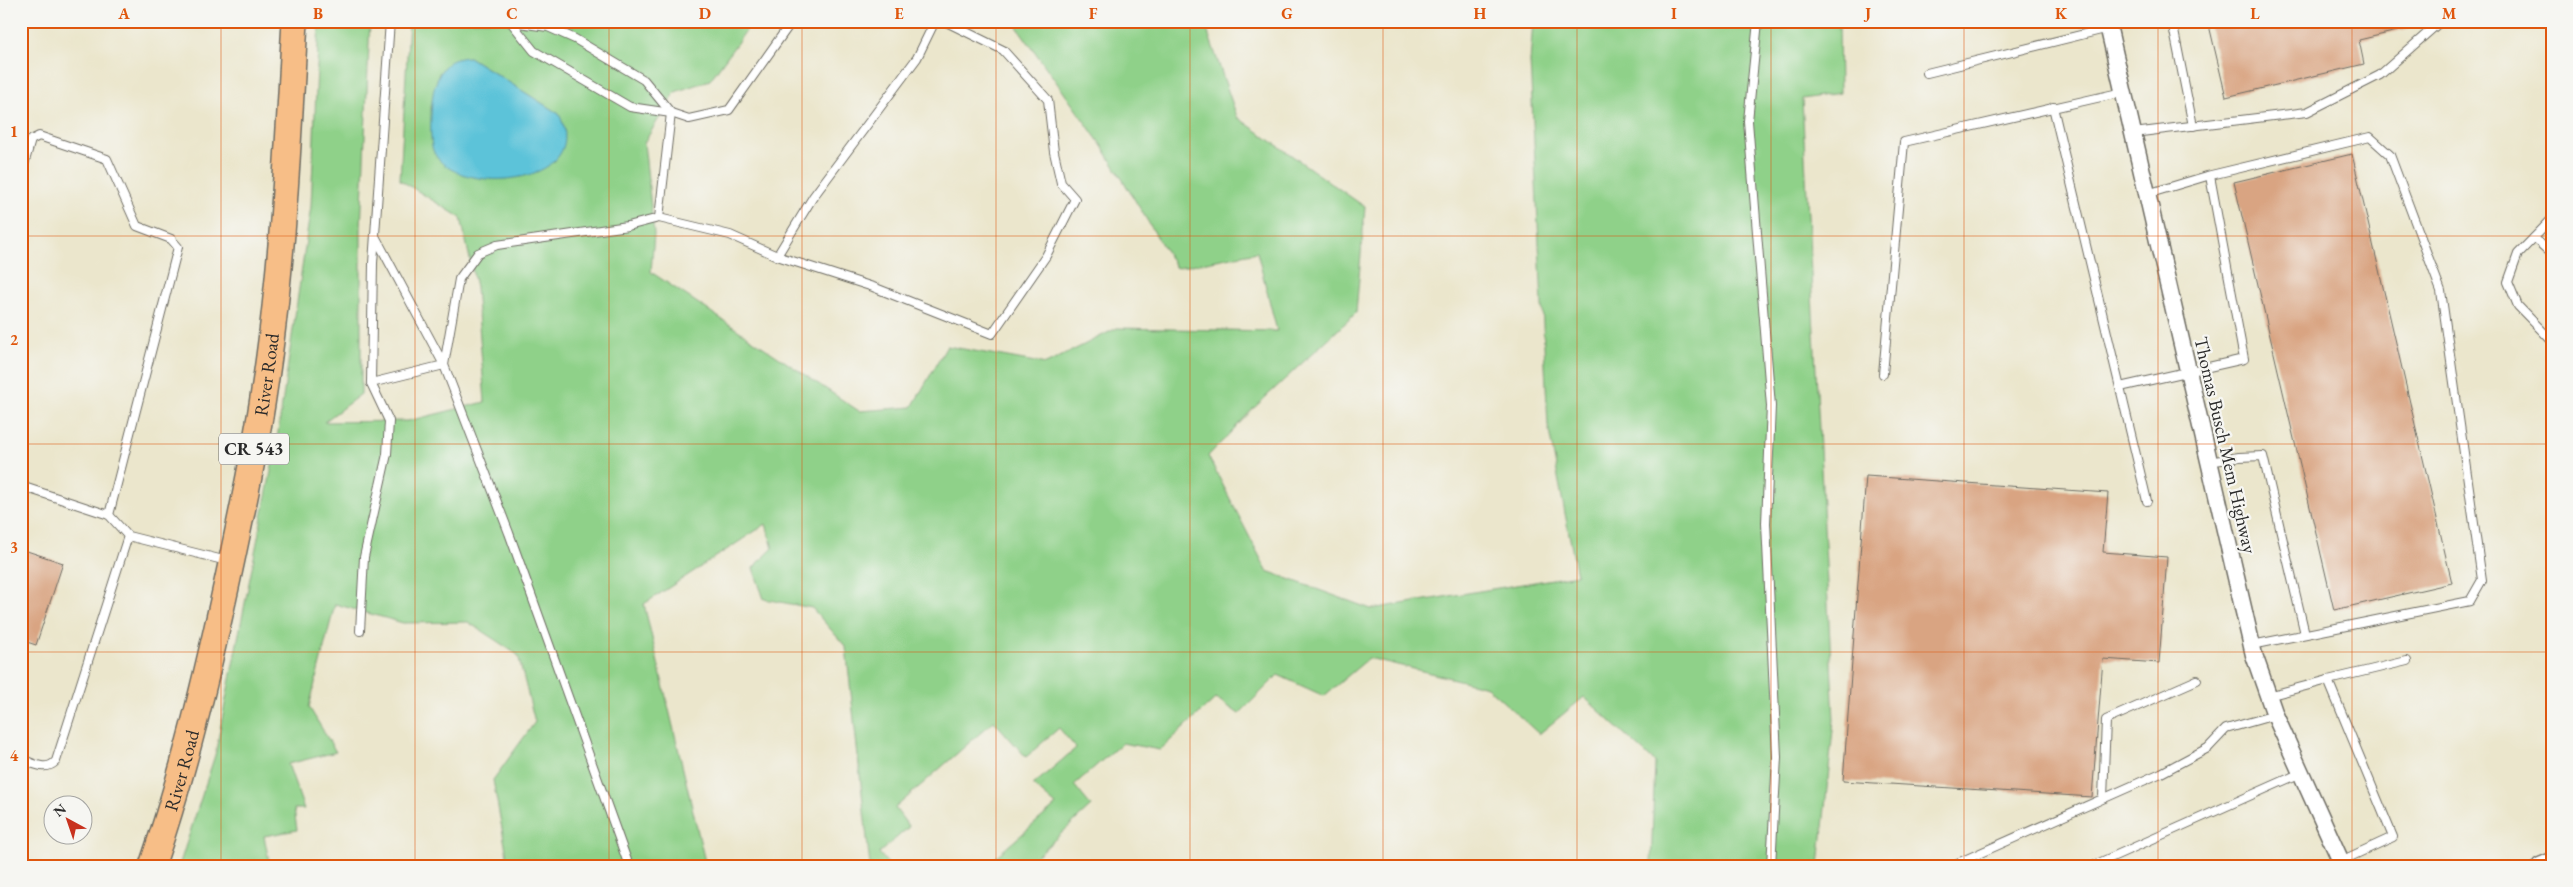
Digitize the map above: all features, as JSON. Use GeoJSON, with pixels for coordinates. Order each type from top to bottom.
{"type":"FeatureCollection","features":[{"type":"Feature","properties":{"kind":"main road","name":"River Road"},"geometry":{"type":"LineString","coordinates":[[152,866],[172,806],[213,647],[232,562],[261,410],[268,362],[288,145],[295,21]]}},
{"type":"Feature","properties":{"kind":"street","name":"Thomas Busch Mem Highway"},"geometry":{"type":"LineString","coordinates":[[2108,25],[2252,646],[2275,715],[2342,863]]}},
{"type":"Feature","properties":{"kind":"street"},"geometry":{"type":"LineString","coordinates":[[2540,866],[2552,861]]}},
{"type":"Feature","properties":{"kind":"lane"},"geometry":{"type":"LineString","coordinates":[[360,631],[364,557],[387,454],[388,421],[372,383],[375,236],[390,21]]}},
{"type":"Feature","properties":{"kind":"lane"},"geometry":{"type":"LineString","coordinates":[[511,22],[534,51],[630,107],[671,113],[689,119],[729,110],[792,21]]}},
{"type":"Feature","properties":{"kind":"lane"},"geometry":{"type":"LineString","coordinates":[[777,256],[813,197],[918,58],[935,21]]}},
{"type":"Feature","properties":{"kind":"lane"},"geometry":{"type":"LineString","coordinates":[[444,365],[458,279],[478,253],[497,245],[628,226],[659,218],[730,235],[777,256],[873,287],[992,334],[1046,256],[1075,199],[1061,183],[1054,152],[1048,100],[1003,50],[944,21]]}},
{"type":"Feature","properties":{"kind":"lane"},"geometry":{"type":"LineString","coordinates":[[1758,21],[1748,121],[1771,406],[1766,523],[1777,757],[1772,866]]}},
{"type":"Feature","properties":{"kind":"lane"},"geometry":{"type":"LineString","coordinates":[[2172,21],[2193,126]]}},
{"type":"Feature","properties":{"kind":"lane"},"geometry":{"type":"LineString","coordinates":[[2133,133],[2307,112],[2380,75],[2441,21]]}},
{"type":"Feature","properties":{"kind":"lane"},"geometry":{"type":"LineString","coordinates":[[511,22],[548,27],[575,39],[644,80],[671,113],[659,218]]}},
{"type":"Feature","properties":{"kind":"lane"},"geometry":{"type":"LineString","coordinates":[[1927,73],[2108,25]]}},
{"type":"Feature","properties":{"kind":"lane"},"geometry":{"type":"LineString","coordinates":[[1882,374],[1904,142],[2124,92]]}},
{"type":"Feature","properties":{"kind":"lane"},"geometry":{"type":"LineString","coordinates":[[2053,108],[2147,501]]}},
{"type":"Feature","properties":{"kind":"lane"},"geometry":{"type":"LineString","coordinates":[[21,175],[32,140],[39,136],[107,159],[137,226],[171,239],[178,247],[109,515]]}},
{"type":"Feature","properties":{"kind":"lane"},"geometry":{"type":"LineString","coordinates":[[2147,194],[2210,176],[2370,137],[2390,155],[2441,291],[2482,580],[2470,601],[2252,646]]}},
{"type":"Feature","properties":{"kind":"lane"},"geometry":{"type":"LineString","coordinates":[[2120,387],[2170,378],[2244,359],[2210,176]]}},
{"type":"Feature","properties":{"kind":"lane"},"geometry":{"type":"LineString","coordinates":[[2552,219],[2518,254],[2508,282],[2518,306],[2552,341]]}},
{"type":"Feature","properties":{"kind":"lane"},"geometry":{"type":"LineString","coordinates":[[375,236],[444,365],[509,533],[629,866]]}},
{"type":"Feature","properties":{"kind":"lane"},"geometry":{"type":"LineString","coordinates":[[2534,238],[2552,254]]}},
{"type":"Feature","properties":{"kind":"lane"},"geometry":{"type":"LineString","coordinates":[[372,383],[444,365]]}},
{"type":"Feature","properties":{"kind":"lane"},"geometry":{"type":"LineString","coordinates":[[2209,462],[2239,457],[2263,456],[2305,634]]}},
{"type":"Feature","properties":{"kind":"lane"},"geometry":{"type":"LineString","coordinates":[[21,486],[109,515],[128,536],[232,562]]}},
{"type":"Feature","properties":{"kind":"lane"},"geometry":{"type":"LineString","coordinates":[[21,759],[45,767],[52,766],[56,761],[128,536]]}},
{"type":"Feature","properties":{"kind":"lane"},"geometry":{"type":"LineString","coordinates":[[2268,696],[2407,661]]}},
{"type":"Feature","properties":{"kind":"lane"},"geometry":{"type":"LineString","coordinates":[[2103,798],[2106,720],[2197,680]]}},
{"type":"Feature","properties":{"kind":"lane"},"geometry":{"type":"LineString","coordinates":[[2328,680],[2393,837],[2342,863]]}},
{"type":"Feature","properties":{"kind":"lane"},"geometry":{"type":"LineString","coordinates":[[1951,866],[2103,798],[2208,748],[2226,729],[2275,715]]}},
{"type":"Feature","properties":{"kind":"lane"},"geometry":{"type":"LineString","coordinates":[[2092,866],[2301,773]]}},
{"type":"Feature","properties":{"kind":"green space"},"geometry":{"type":"Polygon","coordinates":[[[319,21],[370,21],[361,229],[361,394],[324,422],[408,421],[485,402],[476,287],[461,218],[400,180],[409,21],[753,21],[710,80],[675,92],[644,143],[654,234],[651,272],[859,411],[912,407],[947,346],[1046,364],[1117,328],[1277,331],[1257,252],[1176,268],[1104,149],[1013,21],[1204,21],[1237,117],[1365,207],[1356,313],[1255,407],[1208,456],[1267,571],[1371,609],[1577,575],[1548,426],[1530,61],[1533,21],[1839,21],[1840,93],[1802,99],[1834,720],[1819,866],[1651,866],[1655,762],[1584,697],[1539,734],[1487,687],[1369,658],[1324,696],[1278,675],[1239,714],[1216,698],[1160,750],[1122,743],[1074,785],[1091,806],[1026,866],[985,866],[1056,805],[1033,785],[1076,748],[1059,728],[1026,757],[994,721],[895,808],[909,827],[879,853],[890,866],[870,866],[846,647],[812,608],[764,599],[753,568],[773,548],[766,524],[644,604],[706,866],[484,866],[508,861],[493,780],[535,722],[518,655],[468,622],[403,623],[335,604],[309,707],[336,752],[288,764],[304,809],[294,809],[297,830],[264,836],[270,866],[179,866],[215,755],[276,446],[311,206],[319,21]],[[469,57],[439,73],[431,107],[433,150],[554,162],[560,151],[564,133],[559,114],[469,57]]]}},
{"type":"Feature","properties":{"kind":"water"},"geometry":{"type":"Polygon","coordinates":[[[469,57],[559,114],[565,139],[557,158],[540,171],[516,178],[490,179],[465,175],[445,165],[433,150],[431,111],[436,82],[442,70],[449,62],[469,57]]]}},
{"type":"Feature","properties":{"kind":"building"},"geometry":{"type":"Polygon","coordinates":[[[2208,21],[2413,21],[2414,27],[2359,40],[2364,64],[2226,97],[2208,21]]]}},
{"type":"Feature","properties":{"kind":"building"},"geometry":{"type":"Polygon","coordinates":[[[2352,154],[2452,583],[2334,610],[2234,182],[2352,154]]]}},
{"type":"Feature","properties":{"kind":"building"},"geometry":{"type":"Polygon","coordinates":[[[1866,476],[2108,493],[2103,552],[2167,557],[2159,663],[2103,659],[2092,797],[1843,781],[1866,476]]]}},
{"type":"Feature","properties":{"kind":"building"},"geometry":{"type":"Polygon","coordinates":[[[21,549],[63,563],[36,645],[21,640],[21,549]]]}}]}
